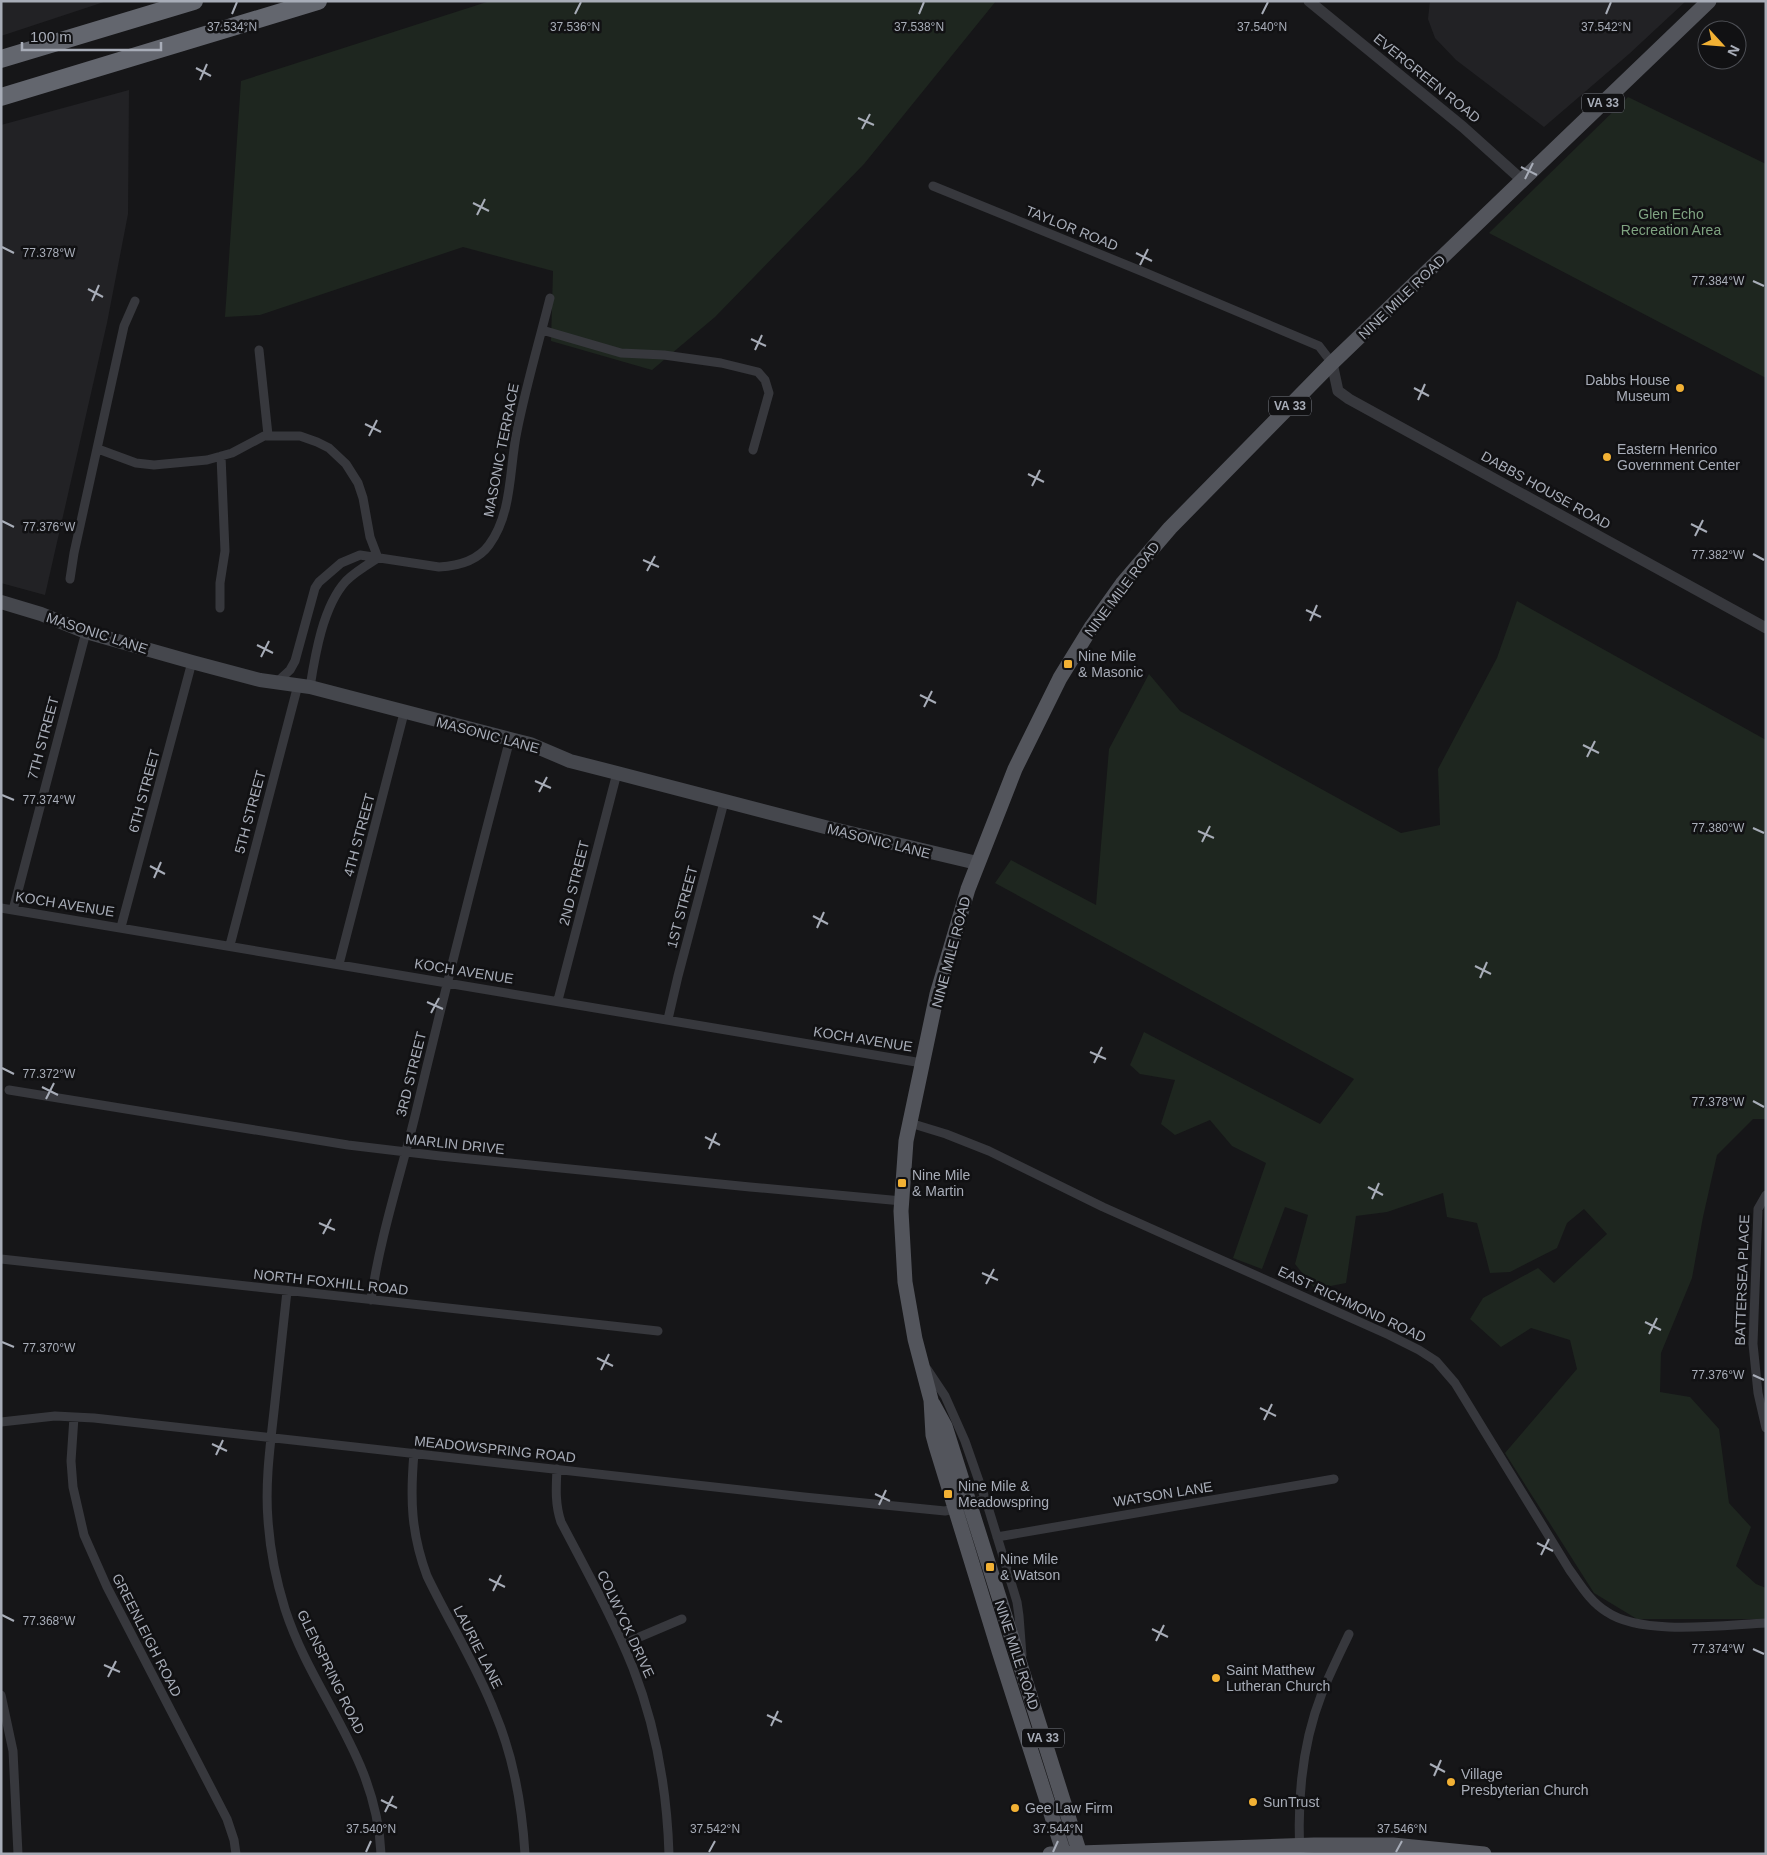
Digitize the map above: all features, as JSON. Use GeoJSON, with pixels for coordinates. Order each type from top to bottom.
{"type":"FeatureCollection","features":[{"type":"Feature","properties":{"kind":"highway"},"geometry":{"type":"LineString","coordinates":[[1,59],[194,1]]}},
{"type":"Feature","properties":{"kind":"highway"},"geometry":{"type":"LineString","coordinates":[[1,97],[318,1]]}},
{"type":"Feature","properties":{"kind":"main road","name":"NINE MILE ROAD"},"geometry":{"type":"LineString","coordinates":[[1064,1854],[954,1509],[933,1435],[931,1400],[920,1359],[905,1282],[902,1240],[904,1157],[937,994],[977,863],[1015,769],[1046,706],[1068,664],[1122,584],[1165,534],[1332,363],[1709,1]]}},
{"type":"Feature","properties":{"kind":"main road","name":"MASONIC LANE"},"geometry":{"type":"LineString","coordinates":[[1,602],[41,614],[86,632],[192,662],[260,680],[304,686],[530,744],[570,761],[724,802],[824,828],[977,863]]}},
{"type":"Feature","properties":{"kind":"main road","name":"NINE MILE ROAD"},"geometry":{"type":"LineString","coordinates":[[931,1400],[945,1426],[1080,1853]]}},
{"type":"Feature","properties":{"kind":"main road"},"geometry":{"type":"LineString","coordinates":[[1050,1854],[1300,1850],[1393,1844],[1484,1854]]}},
{"type":"Feature","properties":{"kind":"street","name":"EVERGREEN ROAD"},"geometry":{"type":"LineString","coordinates":[[1309,1],[1463,127],[1523,181]]}},
{"type":"Feature","properties":{"kind":"street","name":"TAYLOR ROAD"},"geometry":{"type":"LineString","coordinates":[[933,186],[1319,346],[1332,363]]}},
{"type":"Feature","properties":{"kind":"street","name":"MASONIC TERRACE"},"geometry":{"type":"LineString","coordinates":[[277,682],[290,670],[295,662],[312,595],[319,582],[341,563],[360,555],[439,567],[448,566],[473,559],[490,544],[500,525],[505,508],[512,475],[517,429],[550,298]]}},
{"type":"Feature","properties":{"kind":"street"},"geometry":{"type":"LineString","coordinates":[[70,579],[74,553],[124,326],[136,301]]}},
{"type":"Feature","properties":{"kind":"street"},"geometry":{"type":"LineString","coordinates":[[542,330],[621,352],[712,361],[758,372],[765,380],[769,393],[753,450]]}},
{"type":"Feature","properties":{"kind":"street"},"geometry":{"type":"LineString","coordinates":[[259,350],[268,436]]}},
{"type":"Feature","properties":{"kind":"street","name":"DABBS HOUSE ROAD"},"geometry":{"type":"LineString","coordinates":[[1332,363],[1338,391],[1349,399],[1766,628]]}},
{"type":"Feature","properties":{"kind":"street"},"geometry":{"type":"LineString","coordinates":[[98,449],[136,463],[154,465],[207,460],[232,453],[264,436],[307,438],[328,448],[346,464],[358,483],[363,498],[370,537],[378,558],[348,580],[336,595],[304,686]]}},
{"type":"Feature","properties":{"kind":"street"},"geometry":{"type":"LineString","coordinates":[[220,608],[220,583],[225,550],[221,456]]}},
{"type":"Feature","properties":{"kind":"street","name":"7TH STREET"},"geometry":{"type":"LineString","coordinates":[[13,910],[86,632]]}},
{"type":"Feature","properties":{"kind":"street","name":"6TH STREET"},"geometry":{"type":"LineString","coordinates":[[121,927],[192,662]]}},
{"type":"Feature","properties":{"kind":"street","name":"5TH STREET"},"geometry":{"type":"LineString","coordinates":[[230,945],[304,686]]}},
{"type":"Feature","properties":{"kind":"street","name":"4TH STREET"},"geometry":{"type":"LineString","coordinates":[[339,964],[404,713]]}},
{"type":"Feature","properties":{"kind":"street","name":"3RD STREET"},"geometry":{"type":"LineString","coordinates":[[371,1300],[383,1234],[510,739]]}},
{"type":"Feature","properties":{"kind":"street","name":"2ND STREET"},"geometry":{"type":"LineString","coordinates":[[558,1000],[617,773]]}},
{"type":"Feature","properties":{"kind":"street","name":"1ST STREET"},"geometry":{"type":"LineString","coordinates":[[668,1019],[724,802]]}},
{"type":"Feature","properties":{"kind":"street","name":"KOCH AVENUE"},"geometry":{"type":"LineString","coordinates":[[1,908],[558,1000],[922,1063]]}},
{"type":"Feature","properties":{"kind":"street","name":"MARLIN DRIVE"},"geometry":{"type":"LineString","coordinates":[[10,1090],[300,1138],[405,1152],[902,1201]]}},
{"type":"Feature","properties":{"kind":"street","name":"EAST RICHMOND ROAD"},"geometry":{"type":"LineString","coordinates":[[910,1123],[946,1134],[1005,1158],[1033,1174],[1104,1207],[1390,1335],[1436,1361],[1455,1383],[1569,1569],[1590,1598],[1608,1613],[1629,1622],[1645,1626],[1766,1624]]}},
{"type":"Feature","properties":{"kind":"street","name":"BATTERSEA PLACE"},"geometry":{"type":"LineString","coordinates":[[1765,1424],[1757,1385],[1753,1344],[1758,1208],[1766,1194]]}},
{"type":"Feature","properties":{"kind":"street","name":"NORTH FOXHILL ROAD"},"geometry":{"type":"LineString","coordinates":[[1,1259],[658,1331]]}},
{"type":"Feature","properties":{"kind":"street","name":"GLENSPRING ROAD"},"geometry":{"type":"LineString","coordinates":[[287,1291],[271,1438],[267,1501],[269,1538],[276,1577],[292,1627],[355,1752],[365,1776],[376,1817],[381,1854]]}},
{"type":"Feature","properties":{"kind":"street"},"geometry":{"type":"LineString","coordinates":[[920,1359],[953,1410],[985,1499],[1012,1584],[1019,1616],[1022,1646],[1021,1668]]}},
{"type":"Feature","properties":{"kind":"street","name":"MEADOWSPRING ROAD"},"geometry":{"type":"LineString","coordinates":[[1,1422],[32,1418],[74,1417],[804,1497],[945,1510],[985,1499]]}},
{"type":"Feature","properties":{"kind":"street","name":"GREENLEIGH ROAD"},"geometry":{"type":"LineString","coordinates":[[74,1417],[73,1487],[84,1535],[107,1587],[227,1819],[234,1840],[236,1854]]}},
{"type":"Feature","properties":{"kind":"street","name":"LAURIE LANE"},"geometry":{"type":"LineString","coordinates":[[414,1454],[411,1484],[412,1515],[420,1557],[430,1583],[484,1688],[501,1727],[510,1755],[519,1795],[525,1854]]}},
{"type":"Feature","properties":{"kind":"street","name":"COLWYCK DRIVE"},"geometry":{"type":"LineString","coordinates":[[557,1469],[555,1496],[561,1522],[623,1644],[644,1701],[656,1745],[666,1811],[669,1854]]}},
{"type":"Feature","properties":{"kind":"street","name":"WATSON LANE"},"geometry":{"type":"LineString","coordinates":[[997,1537],[1334,1479]]}},
{"type":"Feature","properties":{"kind":"street"},"geometry":{"type":"LineString","coordinates":[[623,1644],[682,1619]]}},
{"type":"Feature","properties":{"kind":"street"},"geometry":{"type":"LineString","coordinates":[[1300,1850],[1301,1776],[1312,1726],[1327,1682],[1350,1634]]}},
{"type":"Feature","properties":{"kind":"street"},"geometry":{"type":"LineString","coordinates":[[1,1695],[13,1751],[18,1854]]}},
{"type":"Feature","properties":{"kind":"shaded area"},"geometry":{"type":"Polygon","coordinates":[[[1,1],[107,1],[1,36],[1,1]]]}},
{"type":"Feature","properties":{"kind":"shaded area"},"geometry":{"type":"Polygon","coordinates":[[[1430,1],[1686,1],[1629,54],[1544,127],[1456,60],[1435,38],[1428,19],[1430,1]]]}},
{"type":"Feature","properties":{"kind":"shaded area"},"geometry":{"type":"Polygon","coordinates":[[[129,90],[128,214],[107,323],[45,595],[1,583],[1,125],[129,90]]]}},
{"type":"Feature","properties":{"kind":"green space"},"geometry":{"type":"Polygon","coordinates":[[[490,1],[996,1],[864,164],[715,317],[652,370],[551,341],[553,271],[463,247],[260,315],[225,317],[241,81],[490,1]]]}},
{"type":"Feature","properties":{"kind":"green space","name":"Glen Echo Recreation Area"},"geometry":{"type":"Polygon","coordinates":[[[1628,97],[1766,164],[1766,378],[1489,233],[1628,97]]]}},
{"type":"Feature","properties":{"kind":"green space"},"geometry":{"type":"Polygon","coordinates":[[[1517,601],[1766,740],[1766,1119],[1753,1119],[1717,1155],[1692,1278],[1661,1353],[1660,1392],[1690,1397],[1719,1429],[1729,1503],[1751,1527],[1736,1566],[1756,1584],[1766,1588],[1766,1619],[1637,1619],[1594,1593],[1505,1453],[1577,1369],[1570,1340],[1531,1328],[1501,1347],[1470,1319],[1483,1298],[1538,1268],[1554,1283],[1607,1234],[1584,1209],[1567,1223],[1557,1248],[1510,1272],[1490,1273],[1477,1223],[1447,1217],[1443,1193],[1387,1212],[1356,1216],[1346,1283],[1315,1289],[1295,1264],[1308,1215],[1285,1207],[1262,1269],[1233,1258],[1266,1163],[1232,1146],[1210,1120],[1175,1135],[1161,1124],[1175,1080],[1140,1074],[1130,1065],[1144,1032],[1320,1124],[1354,1079],[995,883],[1011,860],[1096,905],[1109,749],[1149,674],[1180,711],[1401,833],[1440,825],[1438,769],[1497,658],[1517,601]]]}},
{"type":"Feature","properties":{"kind":"place","name":"Dabbs House Museum"},"geometry":{"type":"Point","coordinates":[1680,388]}},
{"type":"Feature","properties":{"kind":"place","name":"Eastern Henrico Government Center"},"geometry":{"type":"Point","coordinates":[1607,457]}},
{"type":"Feature","properties":{"kind":"place","name":"Nine Mile & Masonic"},"geometry":{"type":"Point","coordinates":[1068,664]}},
{"type":"Feature","properties":{"kind":"place","name":"Nine Mile & Martin"},"geometry":{"type":"Point","coordinates":[902,1183]}},
{"type":"Feature","properties":{"kind":"place","name":"Nine Mile & Meadowspring"},"geometry":{"type":"Point","coordinates":[948,1494]}},
{"type":"Feature","properties":{"kind":"place","name":"Nine Mile & Watson"},"geometry":{"type":"Point","coordinates":[990,1567]}},
{"type":"Feature","properties":{"kind":"place","name":"Saint Matthew Lutheran Church"},"geometry":{"type":"Point","coordinates":[1216,1678]}},
{"type":"Feature","properties":{"kind":"place","name":"Village Presbyterian Church"},"geometry":{"type":"Point","coordinates":[1451,1782]}},
{"type":"Feature","properties":{"kind":"place","name":"SunTrust"},"geometry":{"type":"Point","coordinates":[1253,1802]}},
{"type":"Feature","properties":{"kind":"place","name":"Gee Law Firm"},"geometry":{"type":"Point","coordinates":[1015,1808]}}]}
